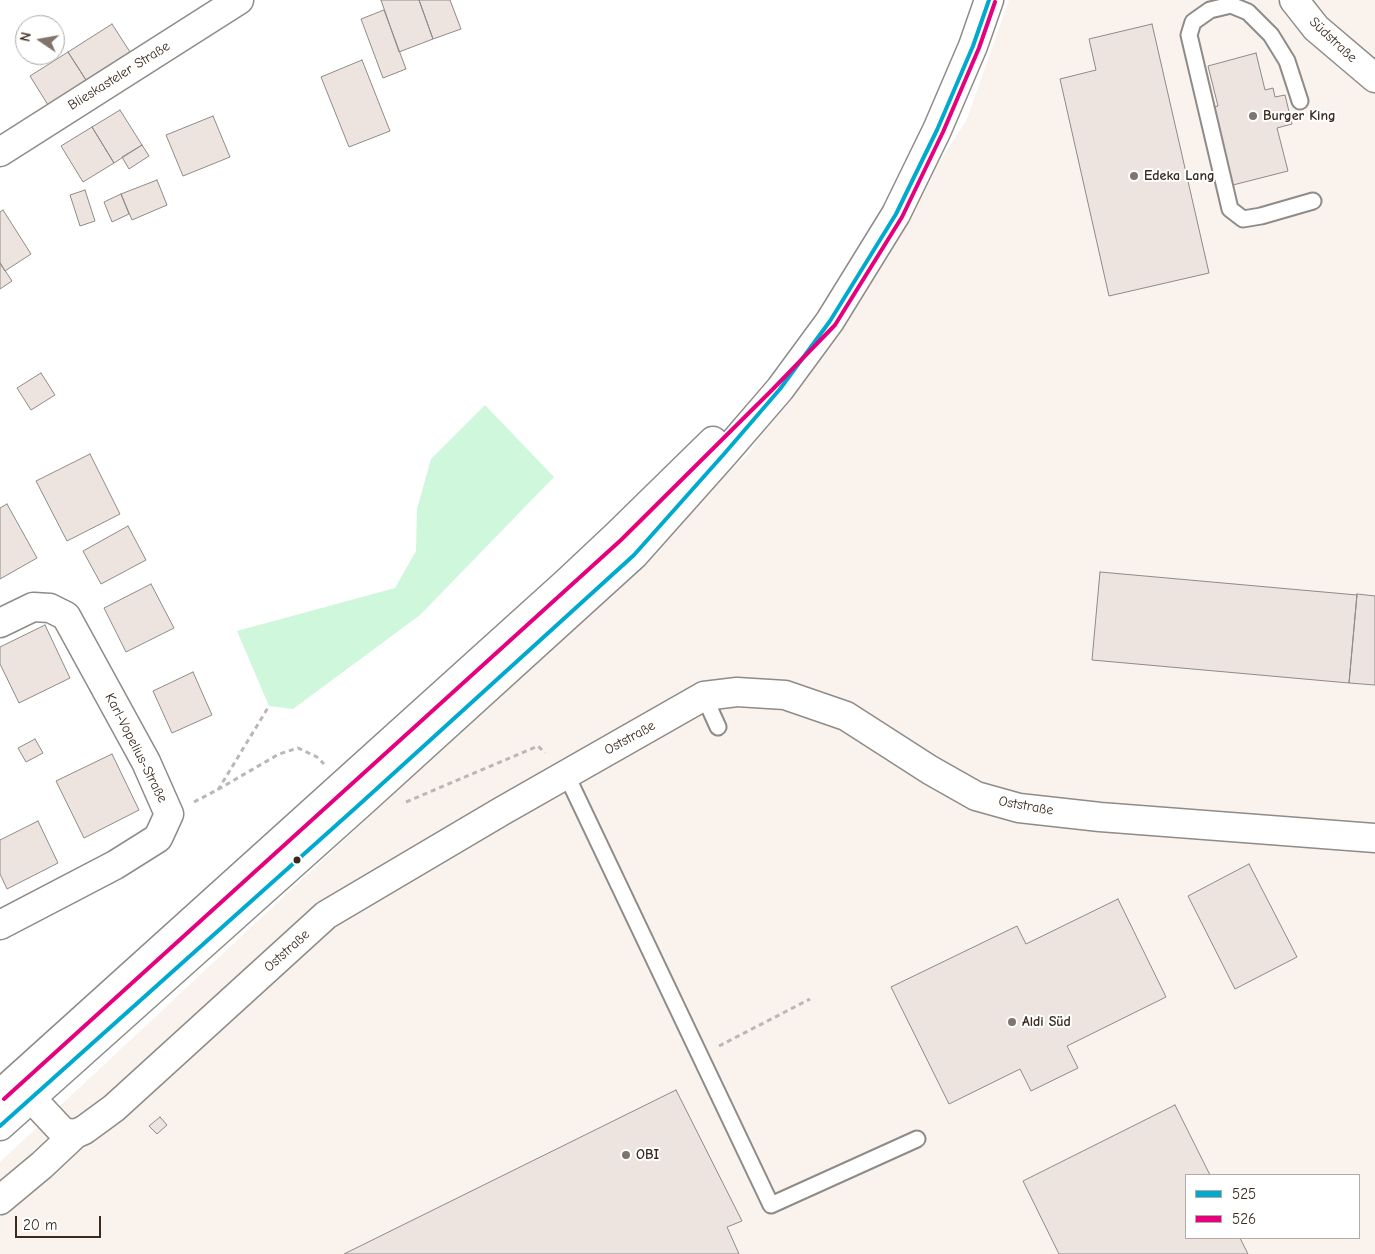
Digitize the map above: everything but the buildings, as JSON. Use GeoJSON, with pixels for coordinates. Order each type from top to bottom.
{"type":"FeatureCollection","features":[{"type":"Feature","properties":{"kind":"street","name":"Blieskasteler Straße"},"geometry":{"type":"LineString","coordinates":[[0,152],[239,0]]}},
{"type":"Feature","properties":{"kind":"street"},"geometry":{"type":"LineString","coordinates":[[0,1126],[15,1091],[617,535],[830,322],[896,214],[933,139],[973,46],[989,0]]}},
{"type":"Feature","properties":{"kind":"street","name":"Südstraße"},"geometry":{"type":"LineString","coordinates":[[1294,0],[1316,28],[1375,78]]}},
{"type":"Feature","properties":{"kind":"street","name":"Karl-Vopelius-Straße"},"geometry":{"type":"LineString","coordinates":[[0,623],[33,607],[50,608],[66,616],[146,762],[169,814],[158,838],[114,865],[0,925]]}},
{"type":"Feature","properties":{"kind":"street","name":"Oststraße"},"geometry":{"type":"LineString","coordinates":[[0,1200],[42,1165],[74,1134],[84,1130],[114,1108],[326,915],[566,774],[704,696],[737,692],[785,695],[846,716],[930,770],[976,796],[1019,808],[1100,817],[1375,838]]}},
{"type":"Feature","properties":{"kind":"street"},"geometry":{"type":"LineString","coordinates":[[15,1091],[63,1132],[74,1134]]}},
{"type":"Feature","properties":{"kind":"lane"},"geometry":{"type":"LineString","coordinates":[[1300,101],[1287,61],[1271,35],[1248,12],[1231,5],[1210,10],[1193,22],[1189,35],[1230,209],[1243,219],[1262,216],[1313,201]]}},
{"type":"Feature","properties":{"kind":"lane"},"geometry":{"type":"LineString","coordinates":[[704,696],[718,727]]}},
{"type":"Feature","properties":{"kind":"lane"},"geometry":{"type":"LineString","coordinates":[[566,774],[771,1205],[917,1139]]}},
{"type":"Feature","properties":{"kind":"path"},"geometry":{"type":"LineString","coordinates":[[217,790],[269,706]]}},
{"type":"Feature","properties":{"kind":"path"},"geometry":{"type":"LineString","coordinates":[[700,1056],[810,999]]}},
{"type":"Feature","properties":{"kind":"shaded area"},"geometry":{"type":"Polygon","coordinates":[[[1009,0],[1375,0],[1375,1254],[0,1254],[0,1162],[386,801],[749,453],[966,121],[1009,0]]]}},
{"type":"Feature","properties":{"kind":"green space"},"geometry":{"type":"Polygon","coordinates":[[[485,405],[554,477],[420,615],[293,709],[269,706],[237,631],[395,588],[416,551],[417,509],[431,459],[485,405]]]}},
{"type":"Feature","properties":{"kind":"transit line","name":"525"},"geometry":{"type":"LineString","coordinates":[[0,1126],[361,803],[634,555],[724,454],[780,389],[830,321],[896,214],[937,130],[973,46],[989,0]]}},
{"type":"Feature","properties":{"kind":"transit line","name":"526"},"geometry":{"type":"LineString","coordinates":[[4,1099],[621,540],[835,325],[902,217],[943,132],[979,48],[995,2]]}},
{"type":"Feature","properties":{"kind":"place","name":"Burger King"},"geometry":{"type":"Point","coordinates":[1253,116]}},
{"type":"Feature","properties":{"kind":"place","name":"Edeka Lang"},"geometry":{"type":"Point","coordinates":[1134,176]}},
{"type":"Feature","properties":{"kind":"place","name":"Aldi Süd"},"geometry":{"type":"Point","coordinates":[1012,1022]}},
{"type":"Feature","properties":{"kind":"place","name":"OBI"},"geometry":{"type":"Point","coordinates":[626,1155]}}]}
